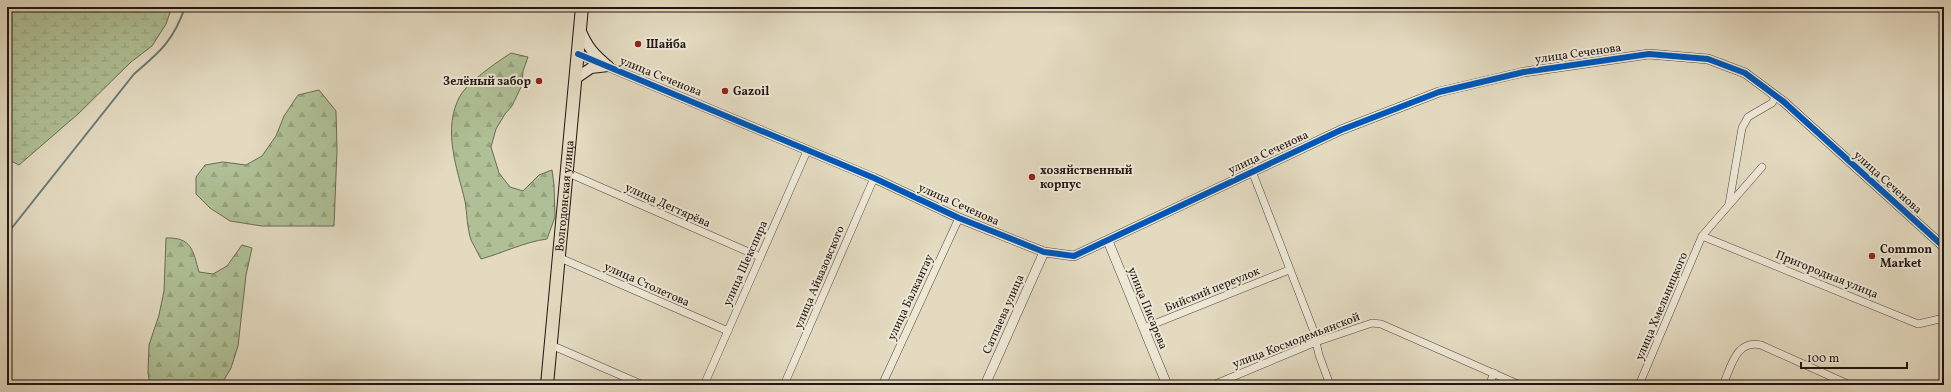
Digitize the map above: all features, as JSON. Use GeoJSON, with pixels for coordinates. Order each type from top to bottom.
{"type":"FeatureCollection","features":[{"type":"Feature","properties":{"kind":"main road","name":"Волгодонская улица"},"geometry":{"type":"LineString","coordinates":[[547,385],[582,7]]}},
{"type":"Feature","properties":{"kind":"main road"},"geometry":{"type":"LineString","coordinates":[[580,28],[586,44],[592,52],[608,66]]}},
{"type":"Feature","properties":{"kind":"main road"},"geometry":{"type":"LineString","coordinates":[[575,78],[590,68],[608,66]]}},
{"type":"Feature","properties":{"kind":"street","name":"улица Сеченова"},"geometry":{"type":"LineString","coordinates":[[578,54],[751,125],[807,151],[874,178],[959,218],[1044,252],[1074,256],[1341,130],[1439,92],[1524,72],[1649,54],[1708,59],[1745,73],[1776,96],[1944,247]]}},
{"type":"Feature","properties":{"kind":"street"},"geometry":{"type":"LineString","coordinates":[[1729,206],[1742,128],[1748,117],[1772,103],[1776,96]]}},
{"type":"Feature","properties":{"kind":"street","name":"улица Шекспира"},"geometry":{"type":"LineString","coordinates":[[704,385],[807,151]]}},
{"type":"Feature","properties":{"kind":"street","name":"улица Хмельницкого"},"geometry":{"type":"LineString","coordinates":[[1639,385],[1702,236],[1762,167]]}},
{"type":"Feature","properties":{"kind":"street"},"geometry":{"type":"LineString","coordinates":[[1252,171],[1313,329],[1319,355],[1330,385]]}},
{"type":"Feature","properties":{"kind":"street","name":"улица Дегтярёва"},"geometry":{"type":"LineString","coordinates":[[566,172],[760,257]]}},
{"type":"Feature","properties":{"kind":"street","name":"улица Айвазовского"},"geometry":{"type":"LineString","coordinates":[[784,385],[874,178]]}},
{"type":"Feature","properties":{"kind":"street","name":"улица Балкантау"},"geometry":{"type":"LineString","coordinates":[[882,385],[959,218]]}},
{"type":"Feature","properties":{"kind":"street","name":"Пригородная улица"},"geometry":{"type":"LineString","coordinates":[[1702,236],[1918,324],[1944,318]]}},
{"type":"Feature","properties":{"kind":"street","name":"улица Писарева"},"geometry":{"type":"LineString","coordinates":[[1108,241],[1167,385]]}},
{"type":"Feature","properties":{"kind":"street","name":"Сатпаева улица"},"geometry":{"type":"LineString","coordinates":[[985,385],[1044,252]]}},
{"type":"Feature","properties":{"kind":"street","name":"улица Столетова"},"geometry":{"type":"LineString","coordinates":[[558,257],[728,332]]}},
{"type":"Feature","properties":{"kind":"street","name":"Бийский переулок"},"geometry":{"type":"LineString","coordinates":[[1144,328],[1289,270]]}},
{"type":"Feature","properties":{"kind":"street","name":"улица Космодемьянской"},"geometry":{"type":"LineString","coordinates":[[1212,385],[1316,342],[1372,322],[1381,324],[1520,385]]}},
{"type":"Feature","properties":{"kind":"street"},"geometry":{"type":"LineString","coordinates":[[1723,385],[1738,351],[1750,344],[1760,346],[1850,385]]}},
{"type":"Feature","properties":{"kind":"street"},"geometry":{"type":"LineString","coordinates":[[551,345],[642,385]]}},
{"type":"Feature","properties":{"kind":"street"},"geometry":{"type":"LineString","coordinates":[[1489,385],[1494,373]]}},
{"type":"Feature","properties":{"kind":"green space"},"geometry":{"type":"Polygon","coordinates":[[[7,7],[172,7],[166,24],[152,46],[131,62],[78,114],[19,165],[7,159],[7,7]]]}},
{"type":"Feature","properties":{"kind":"green space"},"geometry":{"type":"Polygon","coordinates":[[[511,53],[528,57],[523,71],[522,85],[512,106],[496,129],[491,147],[499,173],[510,187],[523,191],[539,175],[552,170],[555,217],[547,239],[538,240],[481,259],[471,240],[468,226],[465,201],[455,162],[452,122],[460,96],[469,85],[511,53]]]}},
{"type":"Feature","properties":{"kind":"green space"},"geometry":{"type":"Polygon","coordinates":[[[319,90],[336,111],[337,150],[334,226],[262,226],[230,221],[210,208],[196,194],[196,177],[205,165],[223,162],[246,165],[262,156],[276,136],[284,116],[298,95],[319,90]]]}},
{"type":"Feature","properties":{"kind":"green space"},"geometry":{"type":"Polygon","coordinates":[[[166,238],[175,238],[186,243],[193,252],[199,272],[213,274],[227,266],[242,245],[252,248],[246,275],[238,346],[231,368],[221,385],[150,385],[148,373],[149,345],[159,315],[164,291],[166,238]]]}},
{"type":"Feature","properties":{"kind":"waterway"},"geometry":{"type":"LineString","coordinates":[[7,234],[134,74],[165,45],[176,28],[185,7]]}},
{"type":"Feature","properties":{"kind":"cycle path"},"geometry":{"type":"LineString","coordinates":[[578,54],[874,178],[959,218],[1044,252],[1074,256],[1341,130],[1439,92],[1524,72],[1649,54],[1708,59],[1745,73],[1784,102],[1944,247]]}},
{"type":"Feature","properties":{"kind":"place","name":"Шайба"},"geometry":{"type":"Point","coordinates":[638,44]}},
{"type":"Feature","properties":{"kind":"place","name":"Зелёный забор"},"geometry":{"type":"Point","coordinates":[539,81]}},
{"type":"Feature","properties":{"kind":"place","name":"Gazoil"},"geometry":{"type":"Point","coordinates":[725,91]}},
{"type":"Feature","properties":{"kind":"place","name":"хозяйственный корпус"},"geometry":{"type":"Point","coordinates":[1032,177]}},
{"type":"Feature","properties":{"kind":"place","name":"Common Market"},"geometry":{"type":"Point","coordinates":[1872,256]}}]}
